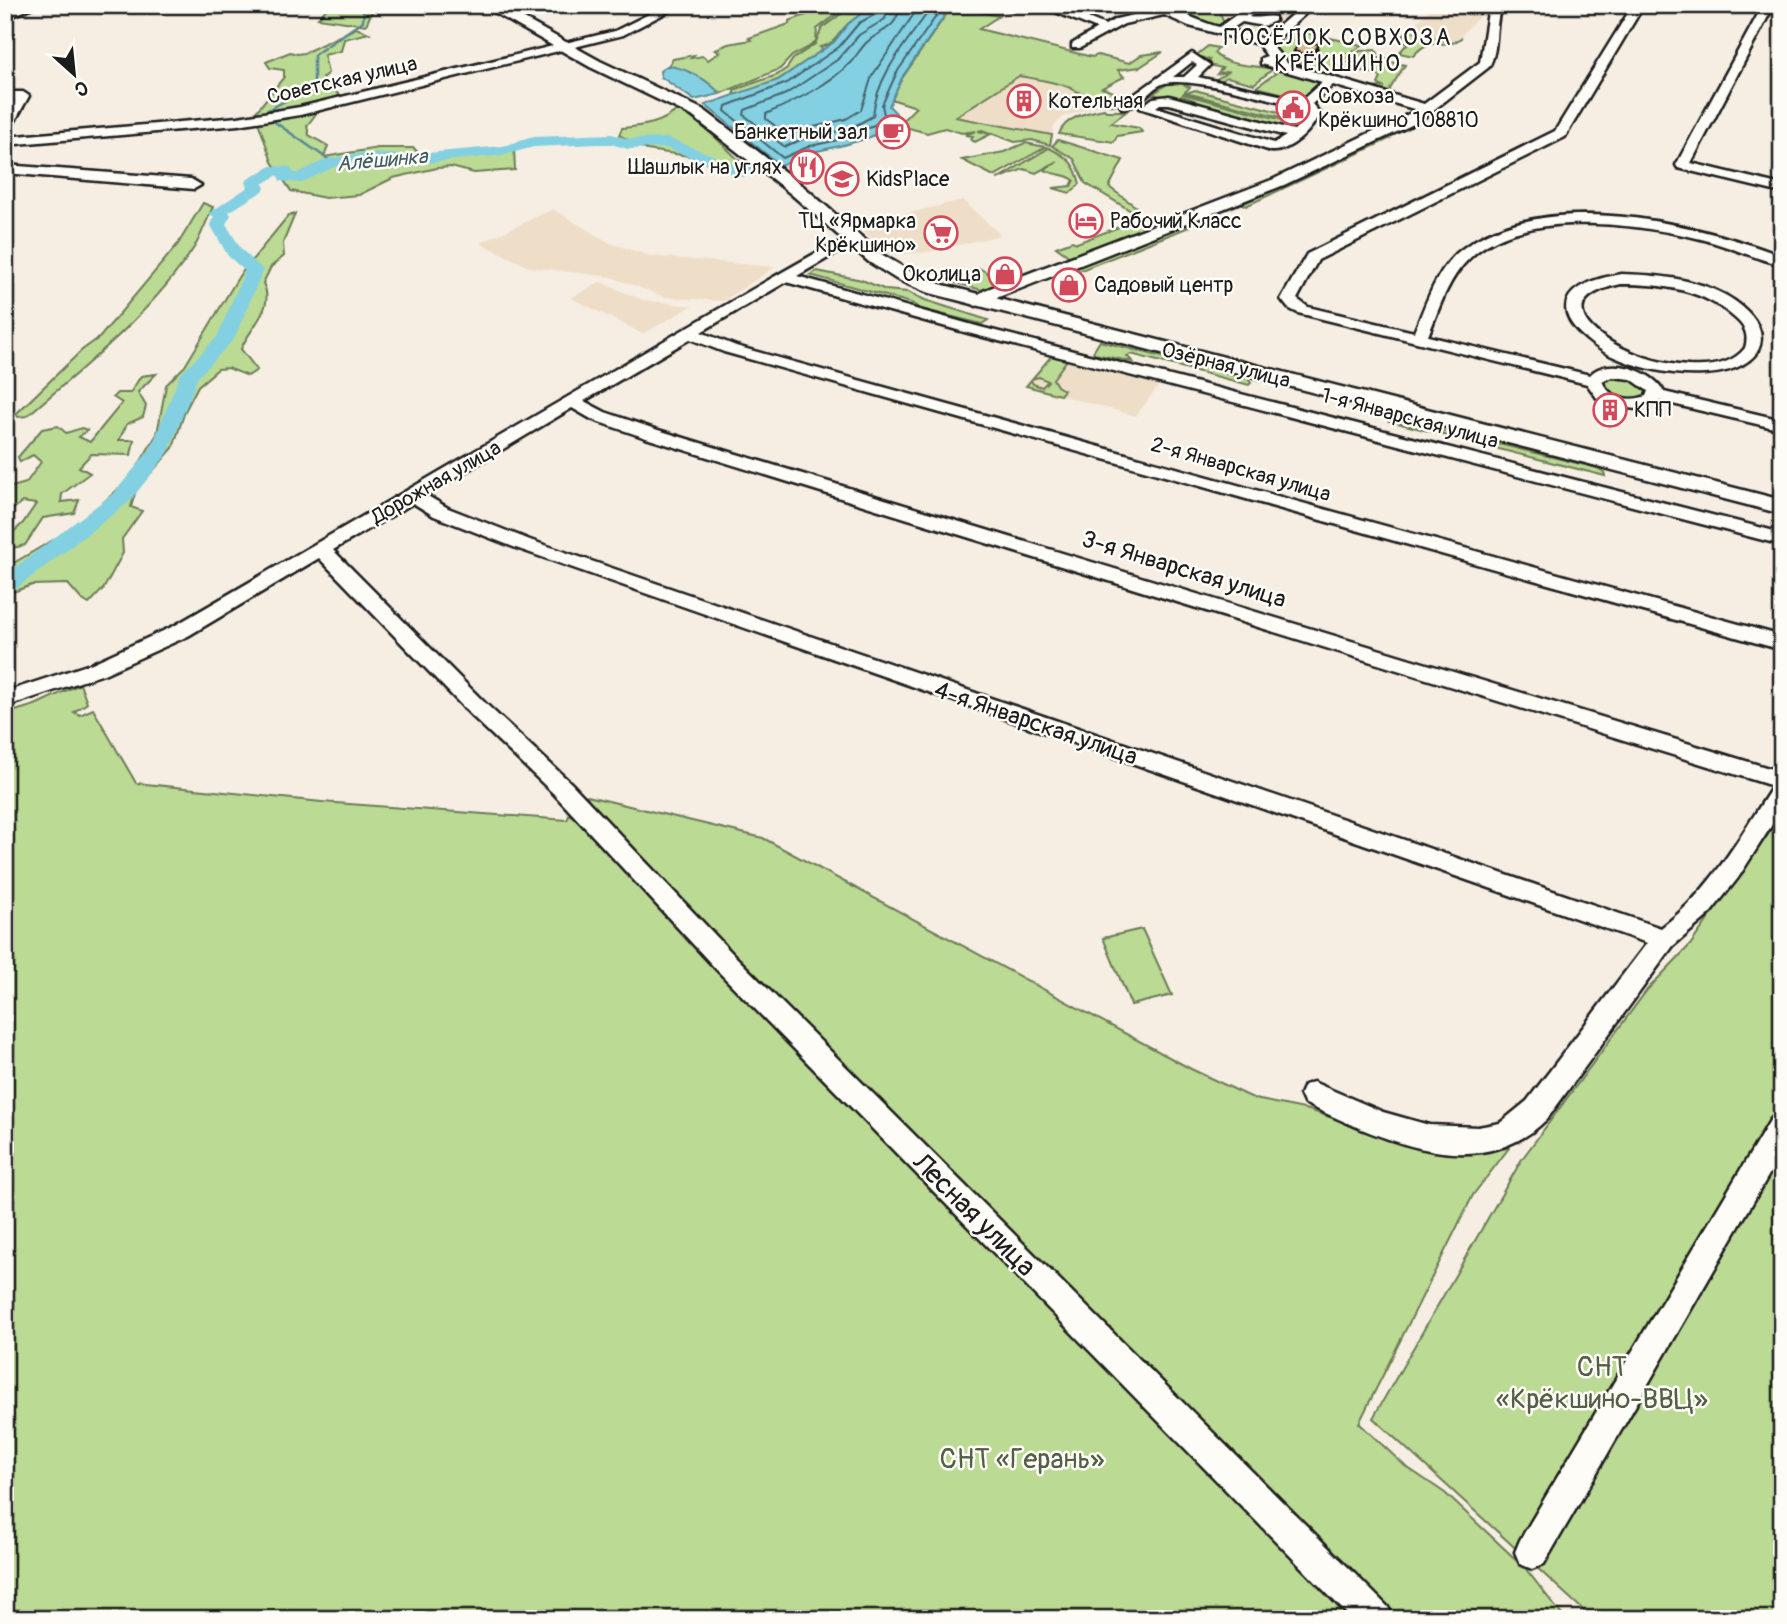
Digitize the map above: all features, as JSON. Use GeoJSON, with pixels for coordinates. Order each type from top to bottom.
{"type":"FeatureCollection","features":[{"type":"Feature","properties":{"kind":"main road","name":"Озёрная улица"},"geometry":{"type":"LineString","coordinates":[[488,5],[564,47],[684,105],[718,127],[816,205],[857,242],[903,275],[933,288],[1782,507]]}},
{"type":"Feature","properties":{"kind":"street"},"geometry":{"type":"LineString","coordinates":[[5,17],[32,5]]}},
{"type":"Feature","properties":{"kind":"street","name":"Советская улица"},"geometry":{"type":"LineString","coordinates":[[5,141],[269,117],[625,31],[676,5]]}},
{"type":"Feature","properties":{"kind":"street"},"geometry":{"type":"LineString","coordinates":[[1043,5],[1106,29]]}},
{"type":"Feature","properties":{"kind":"street"},"geometry":{"type":"LineString","coordinates":[[1078,19],[1104,5]]}},
{"type":"Feature","properties":{"kind":"street"},"geometry":{"type":"LineString","coordinates":[[1153,5],[1193,24],[1265,44],[1286,68],[1427,109]]}},
{"type":"Feature","properties":{"kind":"street"},"geometry":{"type":"LineString","coordinates":[[1221,32],[1258,5]]}},
{"type":"Feature","properties":{"kind":"street"},"geometry":{"type":"LineString","coordinates":[[1265,44],[1310,5]]}},
{"type":"Feature","properties":{"kind":"street"},"geometry":{"type":"LineString","coordinates":[[976,301],[990,293],[1255,192],[1407,123],[1487,61],[1493,12],[1497,5]]}},
{"type":"Feature","properties":{"kind":"street"},"geometry":{"type":"LineString","coordinates":[[1639,5],[1563,131],[1312,257],[1289,299],[1293,305],[1303,310],[1594,381],[1600,393],[1620,402],[1643,403],[1656,395],[1782,425]]}},
{"type":"Feature","properties":{"kind":"street"},"geometry":{"type":"LineString","coordinates":[[1769,5],[1683,165],[1782,189]]}},
{"type":"Feature","properties":{"kind":"street"},"geometry":{"type":"LineString","coordinates":[[1076,46],[1120,21],[1165,11]]}},
{"type":"Feature","properties":{"kind":"street"},"geometry":{"type":"LineString","coordinates":[[1240,18],[1259,23],[1269,20],[1284,29]]}},
{"type":"Feature","properties":{"kind":"street"},"geometry":{"type":"LineString","coordinates":[[1126,105],[1192,57],[1204,65],[1189,79]]}},
{"type":"Feature","properties":{"kind":"street"},"geometry":{"type":"LineString","coordinates":[[1162,80],[1209,81],[1306,104],[1314,115],[1295,134],[1276,148],[1158,114],[1146,108],[1157,101],[1169,100],[1295,134]]}},
{"type":"Feature","properties":{"kind":"street"},"geometry":{"type":"LineString","coordinates":[[1306,104],[1330,81]]}},
{"type":"Feature","properties":{"kind":"street"},"geometry":{"type":"LineString","coordinates":[[5,96],[22,96],[5,128]]}},
{"type":"Feature","properties":{"kind":"street"},"geometry":{"type":"LineString","coordinates":[[5,169],[194,185]]}},
{"type":"Feature","properties":{"kind":"street"},"geometry":{"type":"LineString","coordinates":[[1420,337],[1459,260],[1489,239],[1523,228],[1579,221],[1648,224],[1716,238],[1782,261]]}},
{"type":"Feature","properties":{"kind":"street","name":"Дорожная улица"},"geometry":{"type":"LineString","coordinates":[[5,700],[97,669],[155,645],[206,618],[784,277],[828,252],[857,242]]}},
{"type":"Feature","properties":{"kind":"street","name":"1-я Январская улица"},"geometry":{"type":"LineString","coordinates":[[784,277],[974,330],[1782,539]]}},
{"type":"Feature","properties":{"kind":"street"},"geometry":{"type":"LineString","coordinates":[[1594,381],[1605,372],[1624,364],[1697,369],[1737,362],[1752,352],[1755,345],[1753,330],[1740,314],[1719,300],[1671,283],[1621,279],[1585,289],[1573,303],[1575,319],[1591,337],[1624,364],[1654,387],[1656,395]]}},
{"type":"Feature","properties":{"kind":"street","name":"2-я Январская улица"},"geometry":{"type":"LineString","coordinates":[[689,333],[730,349],[1782,643]]}},
{"type":"Feature","properties":{"kind":"street"},"geometry":{"type":"LineString","coordinates":[[1645,380],[1643,375],[1649,366],[1656,365]]}},
{"type":"Feature","properties":{"kind":"street","name":"3-я Январская улица"},"geometry":{"type":"LineString","coordinates":[[573,402],[599,416],[652,434],[990,535],[1706,759],[1782,780]]}},
{"type":"Feature","properties":{"kind":"street","name":"4-я Январская улица"},"geometry":{"type":"LineString","coordinates":[[414,496],[441,512],[523,544],[1664,939]]}},
{"type":"Feature","properties":{"kind":"street","name":"Лесная улица"},"geometry":{"type":"LineString","coordinates":[[322,550],[478,709],[578,805],[724,961],[1376,1619]]}},
{"type":"Feature","properties":{"kind":"street"},"geometry":{"type":"LineString","coordinates":[[1313,1094],[1354,1113],[1421,1135],[1459,1140],[1503,1134],[1538,1110],[1664,939],[1680,929],[1709,898],[1782,790]]}},
{"type":"Feature","properties":{"kind":"street"},"geometry":{"type":"LineString","coordinates":[[1532,1552],[1782,1126]]}},
{"type":"Feature","properties":{"kind":"shaded area"},"geometry":{"type":"Polygon","coordinates":[[[1202,5],[1283,5],[1297,8],[1266,39],[1199,22],[1202,5]]]}},
{"type":"Feature","properties":{"kind":"shaded area"},"geometry":{"type":"Polygon","coordinates":[[[1435,5],[1490,5],[1454,43],[1408,30],[1435,5]]]}},
{"type":"Feature","properties":{"kind":"shaded area"},"geometry":{"type":"Polygon","coordinates":[[[1019,75],[1067,87],[1098,106],[1063,117],[1054,126],[1052,135],[954,118],[1019,75]]]}},
{"type":"Feature","properties":{"kind":"shaded area"},"geometry":{"type":"Polygon","coordinates":[[[962,200],[1001,235],[929,252],[889,255],[858,226],[962,200]]]}},
{"type":"Feature","properties":{"kind":"shaded area"},"geometry":{"type":"Polygon","coordinates":[[[553,209],[608,242],[650,256],[775,267],[723,301],[665,297],[611,277],[529,267],[480,243],[553,209]]]}},
{"type":"Feature","properties":{"kind":"shaded area"},"geometry":{"type":"Polygon","coordinates":[[[600,282],[643,300],[692,306],[643,334],[571,298],[600,282]]]}},
{"type":"Feature","properties":{"kind":"shaded area"},"geometry":{"type":"Polygon","coordinates":[[[1054,353],[1163,380],[1136,416],[1026,386],[1054,353]]]}},
{"type":"Feature","properties":{"kind":"green space"},"geometry":{"type":"Polygon","coordinates":[[[330,5],[375,5],[366,25],[318,18],[330,5]]]}},
{"type":"Feature","properties":{"kind":"green space"},"geometry":{"type":"Polygon","coordinates":[[[834,5],[849,5],[817,29],[816,41],[809,47],[792,56],[780,69],[722,93],[668,66],[673,59],[694,55],[691,58],[703,56],[708,60],[720,52],[715,50],[728,44],[751,40],[749,38],[834,5]]]}},
{"type":"Feature","properties":{"kind":"green space"},"geometry":{"type":"Polygon","coordinates":[[[853,5],[882,5],[854,19],[833,41],[820,47],[823,50],[778,80],[741,95],[734,93],[734,90],[777,75],[787,68],[793,59],[815,44],[822,28],[853,5]]]}},
{"type":"Feature","properties":{"kind":"green space"},"geometry":{"type":"Polygon","coordinates":[[[1202,5],[1236,5],[1220,12],[1224,24],[1217,27],[1180,15],[1202,5]]]}},
{"type":"Feature","properties":{"kind":"green space"},"geometry":{"type":"Polygon","coordinates":[[[952,6],[999,16],[979,29],[1092,57],[1098,55],[1129,63],[1141,55],[1163,52],[1140,67],[1118,70],[1124,77],[1102,88],[1134,99],[1123,103],[1106,105],[1062,85],[1019,76],[955,117],[1052,135],[1050,145],[1032,140],[1015,142],[982,130],[978,131],[991,134],[975,142],[971,140],[973,136],[965,135],[976,131],[962,133],[945,128],[927,133],[898,125],[916,107],[891,99],[894,90],[952,6]]]}},
{"type":"Feature","properties":{"kind":"green space"},"geometry":{"type":"Polygon","coordinates":[[[356,28],[369,33],[344,39],[341,51],[324,55],[328,73],[322,78],[342,98],[304,108],[318,111],[307,126],[309,135],[328,146],[324,157],[378,148],[414,148],[419,154],[437,156],[514,148],[515,170],[474,173],[451,167],[437,168],[393,178],[359,195],[325,198],[291,191],[272,162],[255,113],[284,77],[284,70],[270,68],[266,62],[290,52],[304,53],[356,28]]]}},
{"type":"Feature","properties":{"kind":"green space"},"geometry":{"type":"Polygon","coordinates":[[[1294,30],[1362,45],[1350,54],[1346,53],[1349,55],[1327,78],[1287,64],[1273,48],[1273,44],[1278,44],[1274,43],[1277,41],[1289,43],[1291,40],[1284,39],[1287,36],[1284,35],[1294,30]]]}},
{"type":"Feature","properties":{"kind":"green space"},"geometry":{"type":"Polygon","coordinates":[[[1408,30],[1452,43],[1427,45],[1413,56],[1399,53],[1408,43],[1399,40],[1408,30]]]}},
{"type":"Feature","properties":{"kind":"green space"},"geometry":{"type":"Polygon","coordinates":[[[1208,46],[1218,48],[1214,53],[1226,61],[1273,69],[1254,84],[1227,77],[1215,80],[1230,71],[1217,74],[1222,68],[1209,65],[1210,60],[1195,56],[1208,46]]]}},
{"type":"Feature","properties":{"kind":"green space"},"geometry":{"type":"Polygon","coordinates":[[[1375,50],[1378,53],[1374,55],[1375,58],[1387,58],[1391,62],[1405,65],[1390,89],[1391,95],[1371,90],[1370,88],[1383,87],[1378,84],[1381,78],[1376,74],[1342,67],[1360,51],[1375,50]]]}},
{"type":"Feature","properties":{"kind":"green space"},"geometry":{"type":"Polygon","coordinates":[[[1278,68],[1317,80],[1323,83],[1322,86],[1318,85],[1302,98],[1256,87],[1276,73],[1274,72],[1278,68]]]}},
{"type":"Feature","properties":{"kind":"green space"},"geometry":{"type":"Polygon","coordinates":[[[1185,83],[1184,85],[1190,87],[1183,94],[1287,121],[1308,119],[1302,124],[1294,122],[1285,129],[1189,104],[1194,100],[1182,96],[1176,100],[1153,94],[1167,84],[1185,83]]]}},
{"type":"Feature","properties":{"kind":"green space"},"geometry":{"type":"Polygon","coordinates":[[[1195,90],[1294,116],[1306,116],[1284,118],[1186,93],[1195,90]]]}},
{"type":"Feature","properties":{"kind":"green space"},"geometry":{"type":"Polygon","coordinates":[[[679,108],[746,167],[743,175],[689,156],[647,150],[619,135],[622,128],[659,121],[679,108]]]}},
{"type":"Feature","properties":{"kind":"green space"},"geometry":{"type":"Polygon","coordinates":[[[1104,109],[1127,111],[1111,123],[1139,128],[1142,132],[1117,136],[1114,142],[1059,134],[1072,119],[1104,109]]]}},
{"type":"Feature","properties":{"kind":"green space"},"geometry":{"type":"Polygon","coordinates":[[[1385,138],[1389,139],[1246,206],[1242,204],[1385,138]]]}},
{"type":"Feature","properties":{"kind":"green space"},"geometry":{"type":"Polygon","coordinates":[[[1058,140],[1123,160],[1109,187],[1139,209],[1133,212],[1085,183],[1074,159],[1052,146],[1058,140]]]}},
{"type":"Feature","properties":{"kind":"green space"},"geometry":{"type":"Polygon","coordinates":[[[1025,143],[1046,147],[994,176],[962,160],[1004,152],[1025,143]]]}},
{"type":"Feature","properties":{"kind":"green space"},"geometry":{"type":"Polygon","coordinates":[[[1049,148],[1066,158],[1076,171],[1080,184],[1070,193],[1053,188],[1071,186],[1074,180],[1045,170],[1058,161],[1036,173],[1024,169],[997,179],[1049,148]]]}},
{"type":"Feature","properties":{"kind":"green space"},"geometry":{"type":"Polygon","coordinates":[[[203,203],[213,207],[200,237],[159,294],[117,337],[72,377],[27,416],[18,417],[16,414],[82,350],[100,337],[178,244],[203,203]]]}},
{"type":"Feature","properties":{"kind":"green space"},"geometry":{"type":"Polygon","coordinates":[[[295,214],[283,243],[284,256],[271,267],[263,283],[266,292],[264,309],[241,349],[257,370],[248,376],[228,368],[218,369],[198,386],[185,411],[173,448],[136,490],[131,507],[142,511],[122,539],[123,553],[104,588],[89,604],[68,584],[32,585],[5,595],[5,568],[75,527],[131,478],[157,434],[166,385],[185,366],[239,276],[288,216],[295,214]]]}},
{"type":"Feature","properties":{"kind":"green space"},"geometry":{"type":"Polygon","coordinates":[[[1137,220],[1149,226],[1070,257],[1056,247],[1072,241],[1077,243],[1137,220]]]}},
{"type":"Feature","properties":{"kind":"green space"},"geometry":{"type":"Polygon","coordinates":[[[1181,224],[1189,227],[1064,277],[1061,275],[1062,271],[1181,224]]]}},
{"type":"Feature","properties":{"kind":"green space"},"geometry":{"type":"Polygon","coordinates":[[[979,268],[1000,280],[1010,280],[982,290],[948,281],[949,276],[957,280],[979,268]]]}},
{"type":"Feature","properties":{"kind":"green space"},"geometry":{"type":"Polygon","coordinates":[[[817,271],[862,280],[886,290],[908,292],[988,320],[982,324],[921,309],[911,303],[810,275],[817,271]]]}},
{"type":"Feature","properties":{"kind":"green space"},"geometry":{"type":"Polygon","coordinates":[[[1100,341],[1248,379],[1251,383],[1249,385],[1131,354],[1127,356],[1133,362],[1095,354],[1093,352],[1100,341]]]}},
{"type":"Feature","properties":{"kind":"green space"},"geometry":{"type":"Polygon","coordinates":[[[1054,353],[1069,357],[1053,379],[1057,386],[1064,390],[1060,395],[1026,386],[1031,380],[1033,384],[1042,387],[1048,381],[1039,377],[1032,379],[1054,353]]]}},
{"type":"Feature","properties":{"kind":"green space"},"geometry":{"type":"Polygon","coordinates":[[[156,374],[138,392],[146,406],[143,417],[127,424],[119,440],[134,440],[131,455],[91,454],[79,467],[90,473],[62,494],[61,502],[79,500],[74,513],[43,518],[25,545],[5,550],[5,540],[23,523],[36,504],[22,502],[5,516],[5,489],[26,483],[41,462],[33,455],[20,462],[18,457],[42,429],[58,426],[66,433],[82,428],[87,430],[79,437],[90,442],[122,403],[113,397],[117,393],[130,393],[141,376],[156,374]]]}},
{"type":"Feature","properties":{"kind":"green space"},"geometry":{"type":"Polygon","coordinates":[[[1628,376],[1648,387],[1650,395],[1631,400],[1601,387],[1602,380],[1606,377],[1628,376]]]}},
{"type":"Feature","properties":{"kind":"green space"},"geometry":{"type":"Polygon","coordinates":[[[1392,418],[1597,468],[1604,472],[1605,476],[1389,421],[1392,418]]]}},
{"type":"Feature","properties":{"kind":"green space","name":"СНТ «Герань»"},"geometry":{"type":"Polygon","coordinates":[[[80,684],[87,703],[74,712],[80,715],[93,709],[136,783],[322,802],[567,820],[579,794],[763,838],[1191,1069],[1255,1099],[1309,1110],[1415,1146],[1472,1152],[1509,1148],[1473,1195],[1359,1423],[1405,1466],[1445,1493],[1525,1568],[1565,1619],[5,1619],[5,714],[35,705],[80,684]]]}},
{"type":"Feature","properties":{"kind":"green space","name":"СНТ «Крёкшино-ВВЦ»"},"geometry":{"type":"Polygon","coordinates":[[[1782,815],[1782,1619],[1593,1619],[1373,1418],[1522,1159],[1647,990],[1690,945],[1782,815]]]}},
{"type":"Feature","properties":{"kind":"green space"},"geometry":{"type":"Polygon","coordinates":[[[1142,929],[1172,995],[1131,1005],[1103,938],[1142,929]]]}},
{"type":"Feature","properties":{"kind":"water"},"geometry":{"type":"Polygon","coordinates":[[[882,5],[952,5],[903,76],[889,106],[896,113],[892,123],[883,130],[857,141],[805,154],[781,166],[705,105],[778,80],[834,42],[848,24],[862,13],[882,5]]]}},
{"type":"Feature","properties":{"kind":"water"},"geometry":{"type":"Polygon","coordinates":[[[667,66],[696,75],[720,94],[694,100],[661,77],[660,71],[667,66]]]}},
{"type":"Feature","properties":{"kind":"building"},"geometry":{"type":"Polygon","coordinates":[[[1300,41],[1319,44],[1312,56],[1294,51],[1300,41]]]}},
{"type":"Feature","properties":{"kind":"waterway"},"geometry":{"type":"LineString","coordinates":[[299,96],[314,91],[314,55],[363,21],[364,5]]}},
{"type":"Feature","properties":{"kind":"waterway"},"geometry":{"type":"LineString","coordinates":[[268,116],[268,110],[289,99]]}},
{"type":"Feature","properties":{"kind":"waterway"},"geometry":{"type":"LineString","coordinates":[[269,118],[332,162]]}},
{"type":"Feature","properties":{"kind":"waterway","name":"Алёшинка"},"geometry":{"type":"LineString","coordinates":[[5,586],[122,497],[161,449],[189,375],[225,339],[254,270],[234,252],[218,224],[223,215],[217,213],[257,188],[254,182],[277,169],[285,170],[286,178],[301,178],[332,162],[363,158],[406,160],[504,150],[533,142],[598,139],[612,139],[628,144],[668,143],[742,172],[764,169]]}},
{"type":"Feature","properties":{"kind":"place","name":"Котельная"},"geometry":{"type":"Point","coordinates":[1024,101]}},
{"type":"Feature","properties":{"kind":"place","name":"Совхоза Крёкшино 108810"},"geometry":{"type":"Point","coordinates":[1293,108]}},
{"type":"Feature","properties":{"kind":"place","name":"Банкетный зал"},"geometry":{"type":"Point","coordinates":[893,132]}},
{"type":"Feature","properties":{"kind":"place","name":"Шашлык на углях"},"geometry":{"type":"Point","coordinates":[807,167]}},
{"type":"Feature","properties":{"kind":"place","name":"KidsPlace"},"geometry":{"type":"Point","coordinates":[842,179]}},
{"type":"Feature","properties":{"kind":"place","name":"Рабочий Класс"},"geometry":{"type":"Point","coordinates":[1086,221]}},
{"type":"Feature","properties":{"kind":"place","name":"ТЦ «Ярмарка Крёкшино»"},"geometry":{"type":"Point","coordinates":[941,233]}},
{"type":"Feature","properties":{"kind":"place","name":"Околица"},"geometry":{"type":"Point","coordinates":[1005,274]}},
{"type":"Feature","properties":{"kind":"place","name":"Садовый центр"},"geometry":{"type":"Point","coordinates":[1069,285]}},
{"type":"Feature","properties":{"kind":"place","name":"КПП"},"geometry":{"type":"Point","coordinates":[1610,410]}},
{"type":"Feature","properties":{"kind":"district","name":"ПОСЁЛОК СОВХОЗА КРЁКШИНО"},"geometry":{"type":"Point","coordinates":[1338,50]}}]}
